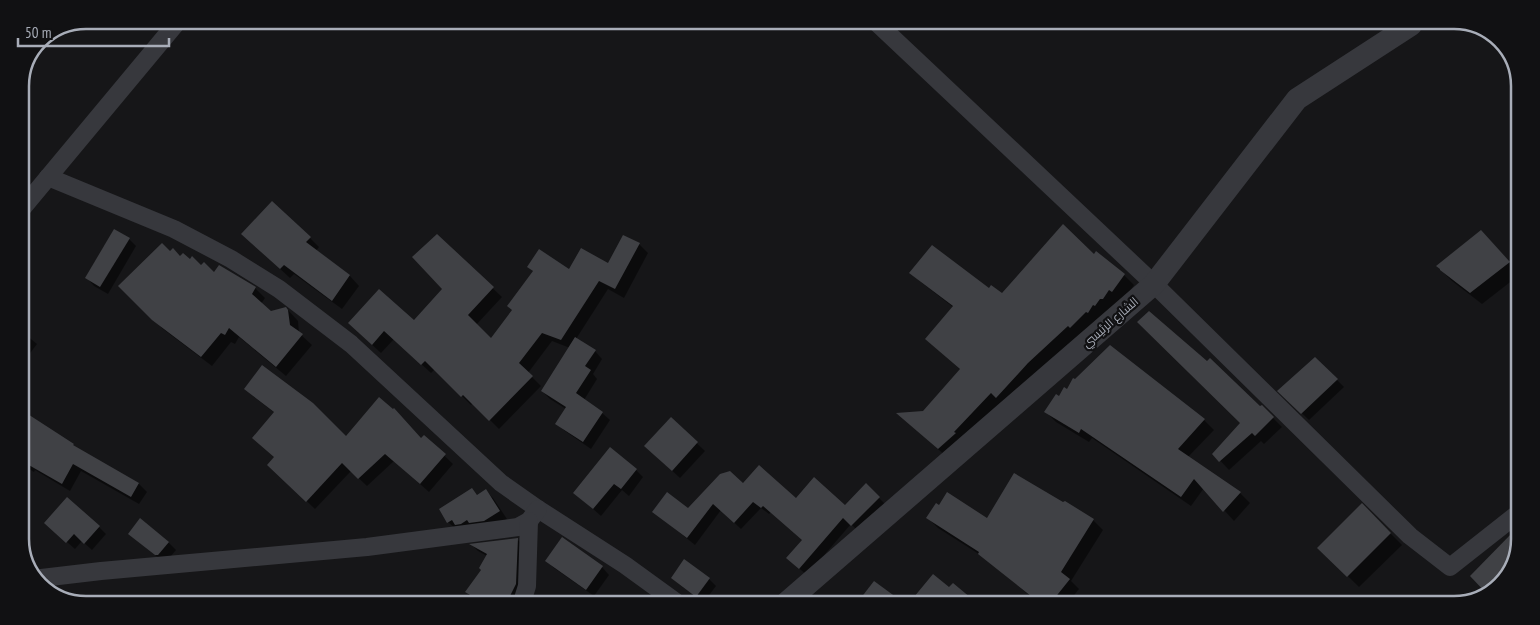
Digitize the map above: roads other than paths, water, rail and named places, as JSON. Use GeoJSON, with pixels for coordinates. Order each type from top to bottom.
{"type":"FeatureCollection","features":[{"type":"Feature","properties":{"kind":"street"},"geometry":{"type":"LineString","coordinates":[[29,200],[171,29]]}},
{"type":"Feature","properties":{"kind":"street"},"geometry":{"type":"LineString","coordinates":[[883,29],[1154,284],[1410,536],[1450,567],[1511,519]]}},
{"type":"Feature","properties":{"kind":"street","name":"الشارع الرئيسي"},"geometry":{"type":"LineString","coordinates":[[797,596],[1154,284],[1297,99],[1405,29]]}},
{"type":"Feature","properties":{"kind":"street"},"geometry":{"type":"LineString","coordinates":[[48,177],[174,229],[231,259],[279,290],[351,344],[534,515],[625,565],[668,596]]}},
{"type":"Feature","properties":{"kind":"street"},"geometry":{"type":"LineString","coordinates":[[44,578],[367,547],[518,527],[534,515]]}},
{"type":"Feature","properties":{"kind":"street"},"geometry":{"type":"LineString","coordinates":[[524,596],[534,515]]}}]}
